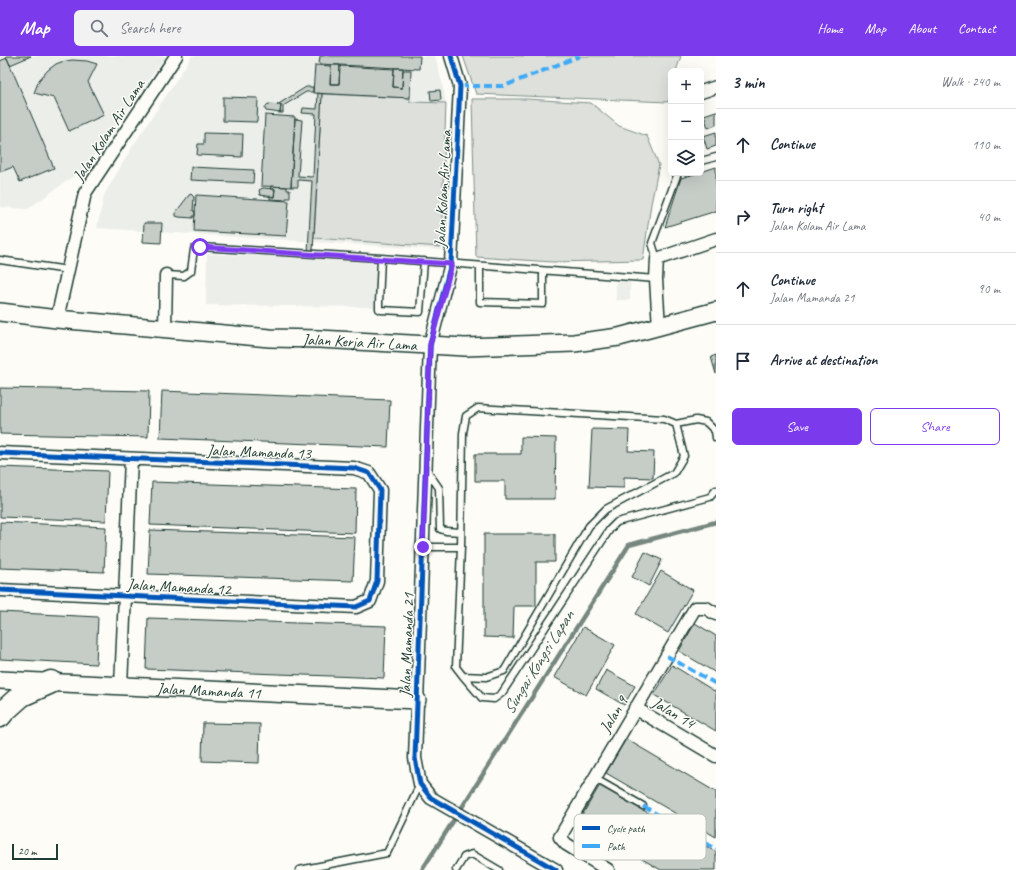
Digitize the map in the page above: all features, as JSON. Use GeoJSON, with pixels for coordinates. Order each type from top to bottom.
{"type":"FeatureCollection","features":[{"type":"Feature","properties":{"kind":"highway"},"geometry":{"type":"LineString","coordinates":[[0,716],[22,695],[51,682]]}},
{"type":"Feature","properties":{"kind":"street","name":"Jalan Kolam Air Lama"},"geometry":{"type":"LineString","coordinates":[[57,319],[85,193],[176,56]]}},
{"type":"Feature","properties":{"kind":"street","name":"Jalan Kolam Air Lama"},"geometry":{"type":"LineString","coordinates":[[430,345],[452,264],[460,86],[451,56]]}},
{"type":"Feature","properties":{"kind":"street"},"geometry":{"type":"LineString","coordinates":[[704,91],[716,87]]}},
{"type":"Feature","properties":{"kind":"street"},"geometry":{"type":"LineString","coordinates":[[659,327],[656,279],[657,259],[716,238]]}},
{"type":"Feature","properties":{"kind":"street"},"geometry":{"type":"LineString","coordinates":[[165,329],[166,275]]}},
{"type":"Feature","properties":{"kind":"street","name":"Jalan Kerja Air Lama"},"geometry":{"type":"LineString","coordinates":[[0,312],[57,319],[270,338],[319,339],[465,347],[574,343],[619,337],[716,311]]}},
{"type":"Feature","properties":{"kind":"street","name":"Jalan Mamanda 21"},"geometry":{"type":"LineString","coordinates":[[430,345],[415,758],[420,784],[431,798],[556,870]]}},
{"type":"Feature","properties":{"kind":"street","name":"Jalan Mamanda 13"},"geometry":{"type":"LineString","coordinates":[[0,452],[354,468],[369,473],[380,490],[377,581],[370,601],[356,607]]}},
{"type":"Feature","properties":{"kind":"street"},"geometry":{"type":"LineString","coordinates":[[121,686],[131,459]]}},
{"type":"Feature","properties":{"kind":"street","name":"Jalan Mamanda 12"},"geometry":{"type":"LineString","coordinates":[[0,590],[356,607]]}},
{"type":"Feature","properties":{"kind":"street","name":"Jalan 9"},"geometry":{"type":"LineString","coordinates":[[574,849],[566,844],[560,836],[695,608],[706,608],[716,614]]}},
{"type":"Feature","properties":{"kind":"street","name":"Jalan Mamanda 11"},"geometry":{"type":"LineString","coordinates":[[0,680],[417,700]]}},
{"type":"Feature","properties":{"kind":"street","name":"Jalan 14"},"geometry":{"type":"LineString","coordinates":[[635,708],[716,756]]}},
{"type":"Feature","properties":{"kind":"street","name":"Jalan 9"},"geometry":{"type":"LineString","coordinates":[[592,860],[608,870]]}},
{"type":"Feature","properties":{"kind":"lane"},"geometry":{"type":"LineString","coordinates":[[704,160],[716,157]]}},
{"type":"Feature","properties":{"kind":"lane"},"geometry":{"type":"LineString","coordinates":[[657,259],[652,243],[677,176]]}},
{"type":"Feature","properties":{"kind":"lane"},"geometry":{"type":"LineString","coordinates":[[166,275],[184,276],[191,271],[194,249],[200,247],[381,258],[656,279]]}},
{"type":"Feature","properties":{"kind":"lane"},"geometry":{"type":"LineString","coordinates":[[381,258],[379,309],[381,310],[420,312],[424,262]]}},
{"type":"Feature","properties":{"kind":"lane"},"geometry":{"type":"LineString","coordinates":[[0,260],[68,270]]}},
{"type":"Feature","properties":{"kind":"lane"},"geometry":{"type":"LineString","coordinates":[[480,266],[480,302],[543,304],[544,271]]}},
{"type":"Feature","properties":{"kind":"lane"},"geometry":{"type":"LineString","coordinates":[[716,438],[716,431],[706,422],[696,420],[676,424],[664,419],[478,408],[466,416],[463,433],[461,547],[456,667],[482,698],[494,699],[502,693],[610,529],[617,522],[710,497],[716,490]]}},
{"type":"Feature","properties":{"kind":"lane"},"geometry":{"type":"LineString","coordinates":[[463,676],[486,677],[504,671],[589,526],[606,509],[674,473],[684,456],[676,424]]}},
{"type":"Feature","properties":{"kind":"lane"},"geometry":{"type":"LineString","coordinates":[[426,468],[439,488],[440,529],[461,532]]}},
{"type":"Feature","properties":{"kind":"lane"},"geometry":{"type":"LineString","coordinates":[[423,547],[461,547]]}},
{"type":"Feature","properties":{"kind":"lane"},"geometry":{"type":"LineString","coordinates":[[594,778],[643,806]]}},
{"type":"Feature","properties":{"kind":"lane"},"geometry":{"type":"LineString","coordinates":[[299,870],[387,854],[420,784]]}},
{"type":"Feature","properties":{"kind":"lane"},"geometry":{"type":"LineString","coordinates":[[456,870],[464,857],[472,854],[498,870]]}},
{"type":"Feature","properties":{"kind":"shaded area"},"geometry":{"type":"Polygon","coordinates":[[[0,56],[166,56],[85,168],[28,209],[0,207],[0,56]]]}},
{"type":"Feature","properties":{"kind":"shaded area"},"geometry":{"type":"Polygon","coordinates":[[[192,56],[435,56],[446,103],[441,250],[97,228],[104,195],[131,149],[192,56]]]}},
{"type":"Feature","properties":{"kind":"shaded area"},"geometry":{"type":"Polygon","coordinates":[[[463,56],[681,56],[677,68],[668,68],[668,102],[476,94],[463,56]]]}},
{"type":"Feature","properties":{"kind":"shaded area"},"geometry":{"type":"Polygon","coordinates":[[[322,94],[410,98],[410,102],[446,103],[441,247],[314,238],[322,94]]]}},
{"type":"Feature","properties":{"kind":"shaded area"},"geometry":{"type":"Polygon","coordinates":[[[472,99],[527,99],[591,103],[619,126],[647,136],[659,165],[651,204],[643,260],[553,262],[476,257],[472,99]]]}},
{"type":"Feature","properties":{"kind":"shaded area"},"geometry":{"type":"Polygon","coordinates":[[[207,254],[376,260],[374,307],[206,305],[207,254]]]}},
{"type":"Feature","properties":{"kind":"shaded area"},"geometry":{"type":"Polygon","coordinates":[[[630,281],[630,300],[616,300],[616,282],[630,281]]]}},
{"type":"Feature","properties":{"kind":"building"},"geometry":{"type":"Polygon","coordinates":[[[6,56],[31,56],[10,65],[6,56]]]}},
{"type":"Feature","properties":{"kind":"building"},"geometry":{"type":"Polygon","coordinates":[[[320,56],[420,56],[419,69],[319,64],[320,56]]]}},
{"type":"Feature","properties":{"kind":"building"},"geometry":{"type":"Polygon","coordinates":[[[7,58],[54,168],[20,182],[13,167],[0,172],[0,61],[7,58]]]}},
{"type":"Feature","properties":{"kind":"building"},"geometry":{"type":"Polygon","coordinates":[[[72,60],[87,61],[97,64],[88,82],[104,115],[69,131],[54,98],[34,93],[39,80],[48,70],[56,64],[72,60]]]}},
{"type":"Feature","properties":{"kind":"building"},"geometry":{"type":"Polygon","coordinates":[[[315,65],[331,66],[330,84],[339,84],[340,66],[394,69],[393,87],[402,88],[403,70],[411,70],[410,98],[313,93],[315,65]]]}},
{"type":"Feature","properties":{"kind":"building"},"geometry":{"type":"Polygon","coordinates":[[[331,65],[340,65],[339,84],[330,84],[331,65]]]}},
{"type":"Feature","properties":{"kind":"building"},"geometry":{"type":"Polygon","coordinates":[[[394,68],[403,68],[402,88],[393,87],[394,68]]]}},
{"type":"Feature","properties":{"kind":"building"},"geometry":{"type":"Polygon","coordinates":[[[306,87],[313,87],[313,92],[306,92],[283,106],[283,113],[280,113],[281,105],[277,105],[306,87]]]}},
{"type":"Feature","properties":{"kind":"building"},"geometry":{"type":"Polygon","coordinates":[[[440,90],[441,100],[431,101],[430,91],[440,90]]]}},
{"type":"Feature","properties":{"kind":"building"},"geometry":{"type":"Polygon","coordinates":[[[318,93],[322,94],[313,251],[308,251],[312,181],[298,180],[298,187],[291,187],[295,119],[302,120],[298,176],[313,177],[316,114],[302,113],[303,108],[317,109],[318,93]]]}},
{"type":"Feature","properties":{"kind":"building"},"geometry":{"type":"Polygon","coordinates":[[[223,97],[258,98],[257,122],[223,121],[223,97]]]}},
{"type":"Feature","properties":{"kind":"building"},"geometry":{"type":"Polygon","coordinates":[[[268,104],[281,105],[280,113],[266,111],[265,107],[268,104]]]}},
{"type":"Feature","properties":{"kind":"building"},"geometry":{"type":"Polygon","coordinates":[[[716,111],[716,125],[708,128],[704,115],[716,111]]]}},
{"type":"Feature","properties":{"kind":"building"},"geometry":{"type":"Polygon","coordinates":[[[265,115],[295,117],[291,187],[261,186],[265,115]]]}},
{"type":"Feature","properties":{"kind":"building"},"geometry":{"type":"Polygon","coordinates":[[[716,132],[716,146],[707,149],[704,136],[716,132]]]}},
{"type":"Feature","properties":{"kind":"building"},"geometry":{"type":"Polygon","coordinates":[[[204,133],[243,134],[242,157],[197,155],[198,144],[204,144],[204,133]]]}},
{"type":"Feature","properties":{"kind":"building"},"geometry":{"type":"Polygon","coordinates":[[[191,167],[254,170],[253,183],[190,180],[191,167]]]}},
{"type":"Feature","properties":{"kind":"building"},"geometry":{"type":"Polygon","coordinates":[[[716,167],[716,211],[665,227],[681,178],[688,176],[704,176],[704,171],[716,167]]]}},
{"type":"Feature","properties":{"kind":"building"},"geometry":{"type":"Polygon","coordinates":[[[271,186],[287,187],[287,190],[290,190],[290,198],[286,198],[286,200],[270,199],[270,196],[274,197],[275,189],[270,189],[271,186]]]}},
{"type":"Feature","properties":{"kind":"building"},"geometry":{"type":"Polygon","coordinates":[[[263,188],[275,189],[274,197],[260,195],[259,190],[263,188]]]}},
{"type":"Feature","properties":{"kind":"building"},"geometry":{"type":"Polygon","coordinates":[[[191,194],[194,197],[193,211],[195,211],[195,216],[193,216],[193,218],[176,216],[176,212],[191,194]]]}},
{"type":"Feature","properties":{"kind":"building"},"geometry":{"type":"Polygon","coordinates":[[[196,195],[289,201],[286,236],[194,231],[196,195]]]}},
{"type":"Feature","properties":{"kind":"building"},"geometry":{"type":"Polygon","coordinates":[[[144,223],[162,223],[161,243],[143,242],[144,223]]]}},
{"type":"Feature","properties":{"kind":"building"},"geometry":{"type":"Polygon","coordinates":[[[716,355],[716,374],[711,357],[716,355]]]}},
{"type":"Feature","properties":{"kind":"building"},"geometry":{"type":"Polygon","coordinates":[[[0,388],[149,391],[148,437],[0,434],[0,388]]]}},
{"type":"Feature","properties":{"kind":"building"},"geometry":{"type":"Polygon","coordinates":[[[162,391],[390,400],[388,447],[160,438],[162,391]]]}},
{"type":"Feature","properties":{"kind":"building"},"geometry":{"type":"Polygon","coordinates":[[[592,429],[629,430],[628,451],[654,452],[653,478],[624,477],[624,488],[589,487],[592,429]]]}},
{"type":"Feature","properties":{"kind":"building"},"geometry":{"type":"Polygon","coordinates":[[[521,437],[556,438],[555,499],[505,499],[505,481],[475,481],[475,454],[521,454],[521,437]]]}},
{"type":"Feature","properties":{"kind":"building"},"geometry":{"type":"Polygon","coordinates":[[[0,467],[108,471],[106,521],[0,517],[0,467]]]}},
{"type":"Feature","properties":{"kind":"building"},"geometry":{"type":"Polygon","coordinates":[[[152,482],[356,489],[355,533],[150,525],[152,482]]]}},
{"type":"Feature","properties":{"kind":"building"},"geometry":{"type":"Polygon","coordinates":[[[0,522],[106,527],[104,572],[0,568],[0,522]]]}},
{"type":"Feature","properties":{"kind":"building"},"geometry":{"type":"Polygon","coordinates":[[[150,530],[355,537],[353,581],[148,574],[150,530]]]}},
{"type":"Feature","properties":{"kind":"building"},"geometry":{"type":"Polygon","coordinates":[[[484,534],[555,534],[555,562],[536,562],[536,606],[514,606],[513,638],[484,637],[484,534]]]}},
{"type":"Feature","properties":{"kind":"building"},"geometry":{"type":"Polygon","coordinates":[[[645,552],[662,560],[649,586],[632,577],[645,552]]]}},
{"type":"Feature","properties":{"kind":"building"},"geometry":{"type":"Polygon","coordinates":[[[661,571],[693,590],[668,633],[636,614],[661,571]]]}},
{"type":"Feature","properties":{"kind":"building"},"geometry":{"type":"Polygon","coordinates":[[[0,612],[98,617],[96,664],[0,659],[0,612]]]}},
{"type":"Feature","properties":{"kind":"building"},"geometry":{"type":"Polygon","coordinates":[[[148,618],[386,626],[384,678],[146,669],[148,618]]]}},
{"type":"Feature","properties":{"kind":"building"},"geometry":{"type":"Polygon","coordinates":[[[695,623],[716,636],[716,673],[679,651],[695,623]]]}},
{"type":"Feature","properties":{"kind":"building"},"geometry":{"type":"Polygon","coordinates":[[[583,627],[615,645],[586,695],[554,677],[583,627]]]}},
{"type":"Feature","properties":{"kind":"building"},"geometry":{"type":"Polygon","coordinates":[[[672,665],[716,692],[716,731],[654,695],[672,665]]]}},
{"type":"Feature","properties":{"kind":"building"},"geometry":{"type":"Polygon","coordinates":[[[606,670],[635,686],[624,705],[596,689],[606,670]]]}},
{"type":"Feature","properties":{"kind":"building"},"geometry":{"type":"Polygon","coordinates":[[[203,723],[260,724],[259,763],[202,761],[203,723]]]}},
{"type":"Feature","properties":{"kind":"building"},"geometry":{"type":"Polygon","coordinates":[[[626,739],[716,792],[716,837],[706,831],[706,814],[676,814],[606,773],[626,739]]]}},
{"type":"Feature","properties":{"kind":"building"},"geometry":{"type":"Polygon","coordinates":[[[600,785],[650,814],[583,814],[600,785]]]}},
{"type":"Feature","properties":{"kind":"building"},"geometry":{"type":"Polygon","coordinates":[[[706,846],[716,852],[716,870],[661,870],[644,860],[706,860],[706,846]]]}},
{"type":"Feature","properties":{"kind":"waterway","name":"Sungai Kongsi Lapan"},"geometry":{"type":"LineString","coordinates":[[422,870],[629,545],[716,522]]}},
{"type":"Feature","properties":{"kind":"marked path"},"geometry":{"type":"LineString","coordinates":[[460,86],[504,86],[580,56]]}},
{"type":"Feature","properties":{"kind":"marked path"},"geometry":{"type":"LineString","coordinates":[[667,656],[716,684]]}},
{"type":"Feature","properties":{"kind":"marked path"},"geometry":{"type":"LineString","coordinates":[[643,806],[657,814]]}},
{"type":"Feature","properties":{"kind":"marked path"},"geometry":{"type":"LineString","coordinates":[[706,843],[716,849]]}},
{"type":"Feature","properties":{"kind":"cycle path"},"geometry":{"type":"LineString","coordinates":[[451,56],[460,86],[451,263],[430,345],[415,758],[420,784],[431,798],[556,870]]}},
{"type":"Feature","properties":{"kind":"cycle path"},"geometry":{"type":"LineString","coordinates":[[0,453],[354,468],[369,473],[380,490],[377,581],[370,601],[356,607],[0,590]]}},
{"type":"Feature","properties":{"kind":"route"},"geometry":{"type":"LineString","coordinates":[[200,247],[381,258],[452,264],[430,345],[423,547]]}}]}
